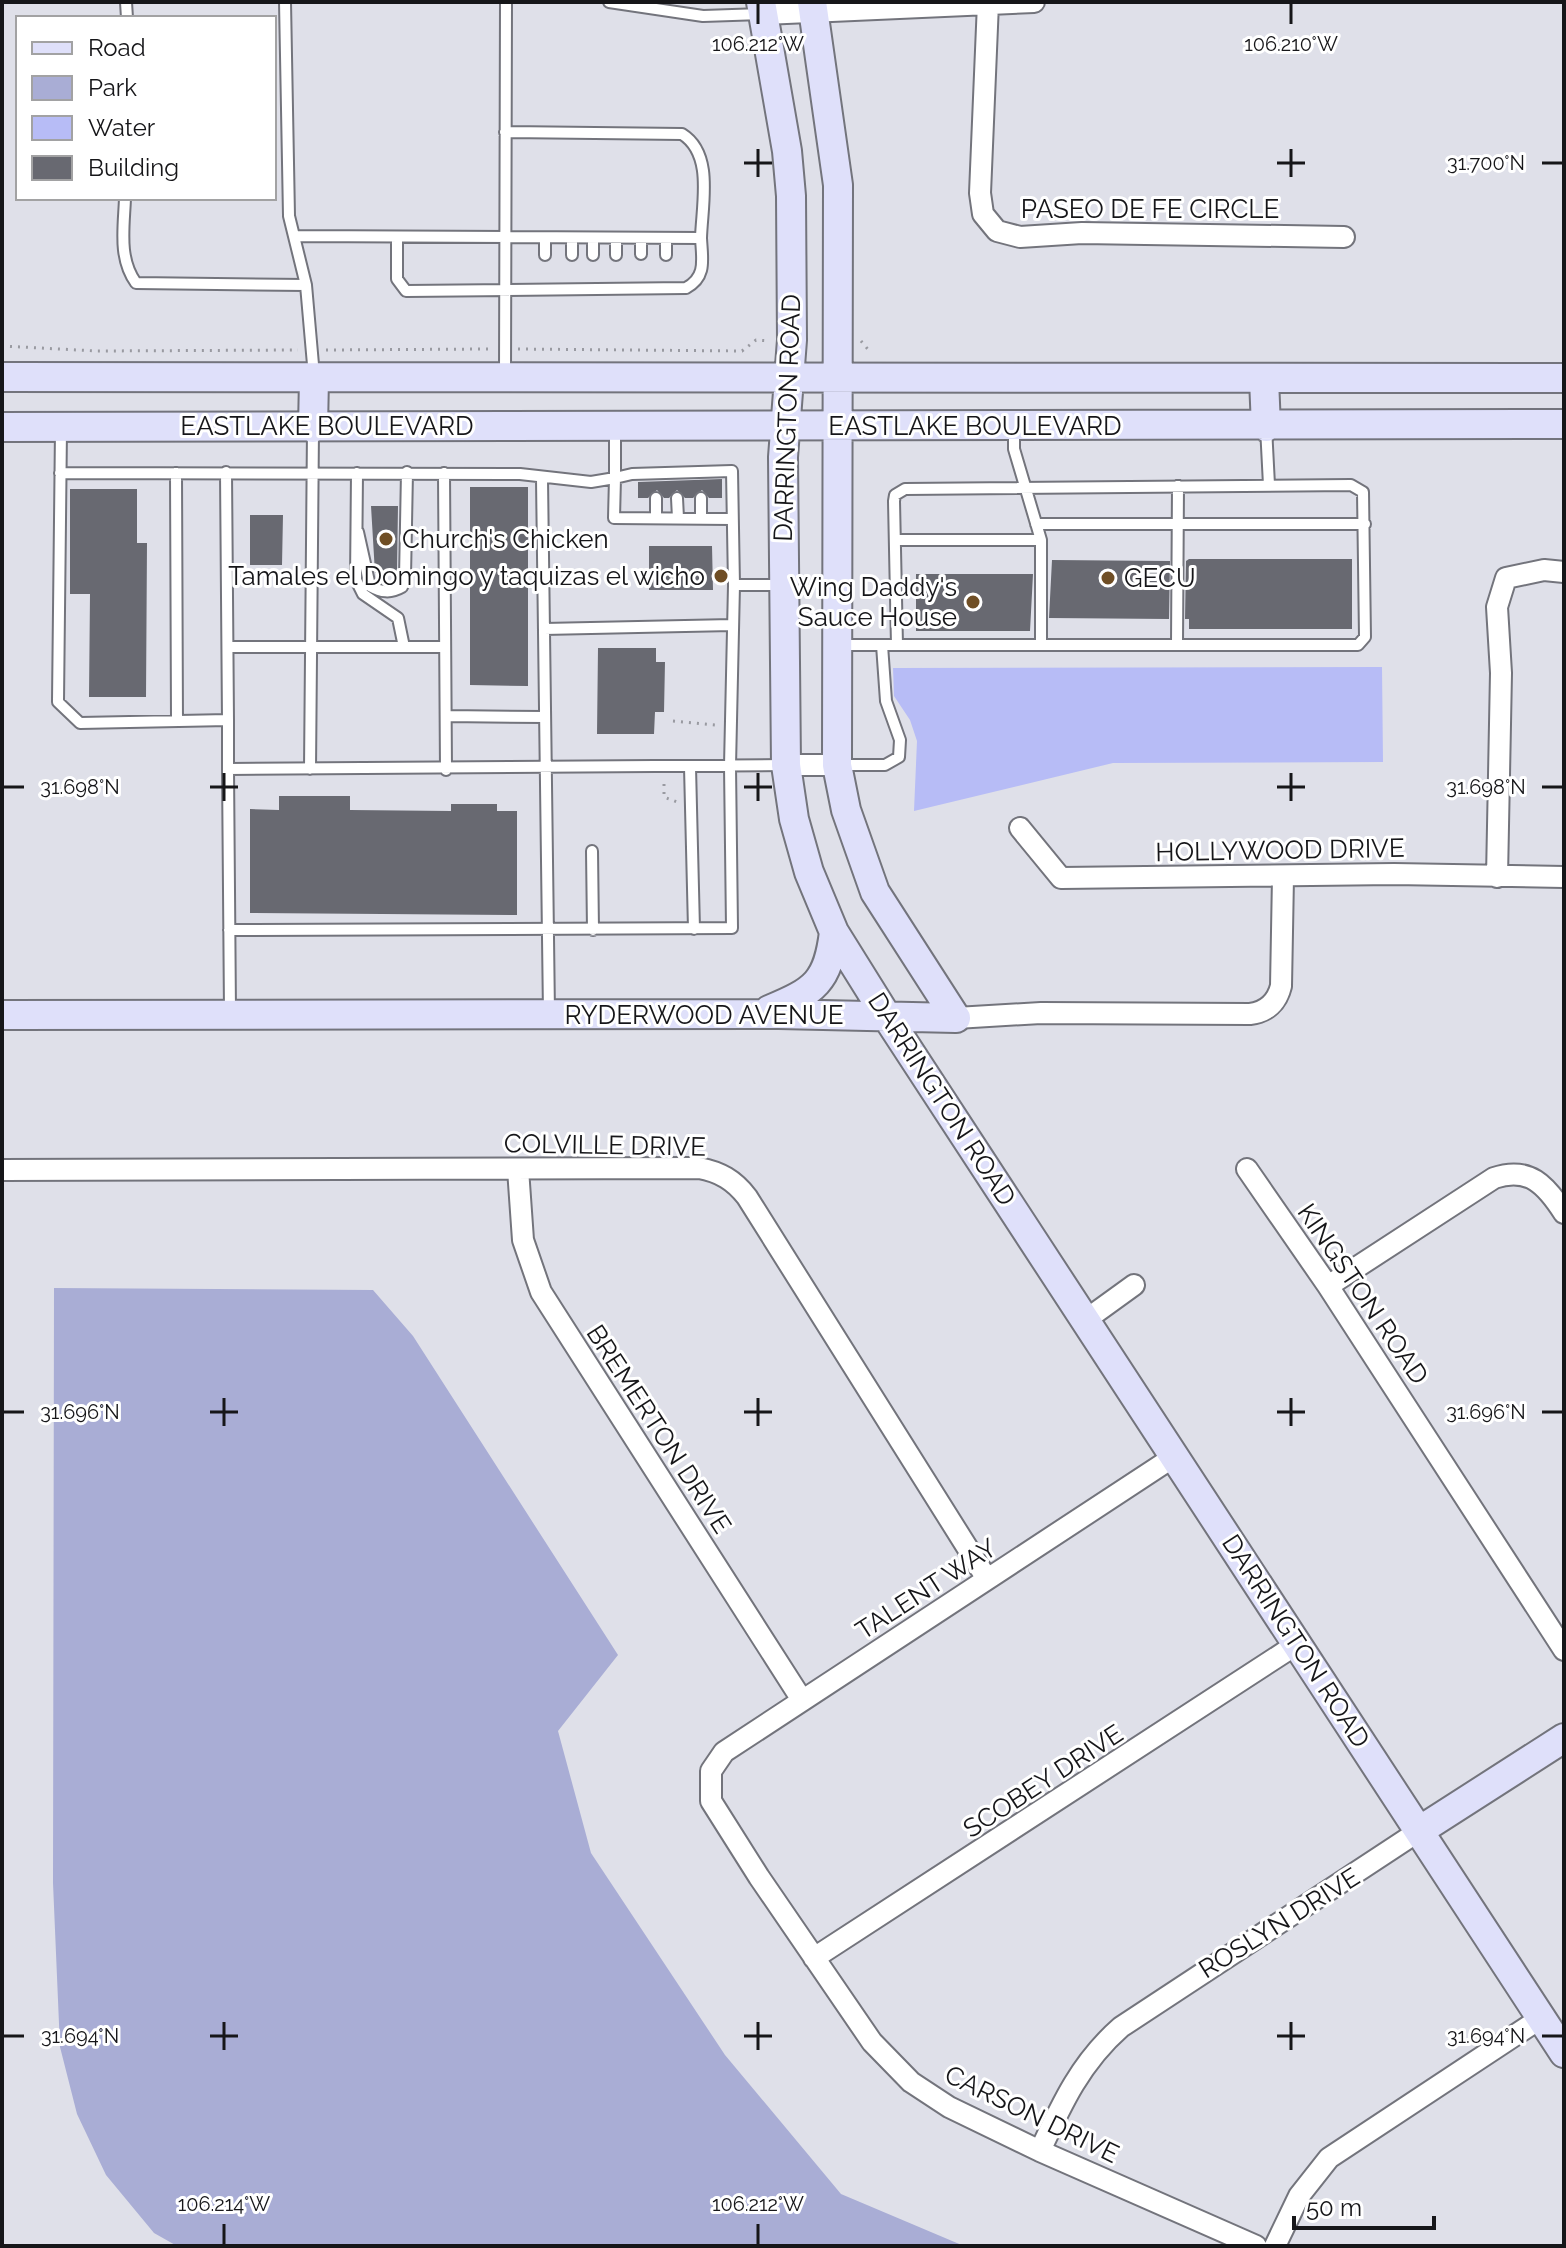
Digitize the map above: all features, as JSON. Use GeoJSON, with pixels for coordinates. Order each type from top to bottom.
{"type":"FeatureCollection","features":[{"type":"Feature","properties":{"kind":"main road","name":"DARRINGTON ROAD"},"geometry":{"type":"LineString","coordinates":[[814,6],[838,185],[837,765],[846,810],[875,892],[956,1018]]}},
{"type":"Feature","properties":{"kind":"main road","name":"DARRINGTON ROAD"},"geometry":{"type":"LineString","coordinates":[[763,8],[791,196],[783,585],[786,765],[794,819],[809,872],[834,932],[887,1017],[1564,2053]]}},
{"type":"Feature","properties":{"kind":"main road","name":"EASTLAKE BOULEVARD"},"geometry":{"type":"LineString","coordinates":[[2,377],[312,364],[505,363],[838,378],[1564,378]]}},
{"type":"Feature","properties":{"kind":"main road"},"geometry":{"type":"LineString","coordinates":[[312,364],[313,428]]}},
{"type":"Feature","properties":{"kind":"main road"},"geometry":{"type":"LineString","coordinates":[[1264,379],[1266,427]]}},
{"type":"Feature","properties":{"kind":"main road","name":"EASTLAKE BOULEVARD"},"geometry":{"type":"LineString","coordinates":[[2,427],[313,428],[615,423],[1014,427],[1564,424]]}},
{"type":"Feature","properties":{"kind":"main road"},"geometry":{"type":"LineString","coordinates":[[758,1014],[814,988],[826,973],[834,932]]}},
{"type":"Feature","properties":{"kind":"main road","name":"RYDERWOOD AVENUE"},"geometry":{"type":"LineString","coordinates":[[2,1015],[758,1014],[956,1018]]}},
{"type":"Feature","properties":{"kind":"main road","name":"ROSLYN DRIVE"},"geometry":{"type":"LineString","coordinates":[[1419,1831],[1564,1738]]}},
{"type":"Feature","properties":{"kind":"street"},"geometry":{"type":"LineString","coordinates":[[763,8],[1034,2]]}},
{"type":"Feature","properties":{"kind":"street","name":"PASEO DE FE CIRCLE"},"geometry":{"type":"LineString","coordinates":[[988,3],[980,193],[983,214],[997,231],[1020,237],[1082,233],[1344,237]]}},
{"type":"Feature","properties":{"kind":"street"},"geometry":{"type":"LineString","coordinates":[[1497,877],[1501,673],[1497,607],[1506,578],[1544,570],[1564,572]]}},
{"type":"Feature","properties":{"kind":"street"},"geometry":{"type":"LineString","coordinates":[[786,765],[837,765]]}},
{"type":"Feature","properties":{"kind":"street","name":"HOLLYWOOD DRIVE"},"geometry":{"type":"LineString","coordinates":[[1020,828],[1061,878],[1394,874],[1564,877]]}},
{"type":"Feature","properties":{"kind":"street","name":"RYDERWOOD AVENUE"},"geometry":{"type":"LineString","coordinates":[[956,1018],[1041,1013],[1250,1014],[1263,1011],[1275,1001],[1281,986],[1283,877]]}},
{"type":"Feature","properties":{"kind":"street","name":"COLVILLE DRIVE"},"geometry":{"type":"LineString","coordinates":[[2,1170],[699,1168],[715,1171],[738,1186],[987,1579]]}},
{"type":"Feature","properties":{"kind":"street","name":"BREMERTON DRIVE"},"geometry":{"type":"LineString","coordinates":[[518,1169],[523,1240],[541,1292],[802,1700]]}},
{"type":"Feature","properties":{"kind":"street","name":"KINGSTON ROAD"},"geometry":{"type":"LineString","coordinates":[[1247,1169],[1328,1286],[1564,1650]]}},
{"type":"Feature","properties":{"kind":"street"},"geometry":{"type":"LineString","coordinates":[[1328,1286],[1494,1178],[1508,1173],[1532,1176],[1548,1188],[1564,1213]]}},
{"type":"Feature","properties":{"kind":"street"},"geometry":{"type":"LineString","coordinates":[[1087,1319],[1134,1285]]}},
{"type":"Feature","properties":{"kind":"street","name":"TALENT WAY"},"geometry":{"type":"LineString","coordinates":[[711,1771],[724,1752],[1175,1456]]}},
{"type":"Feature","properties":{"kind":"street","name":"SCOBEY DRIVE"},"geometry":{"type":"LineString","coordinates":[[814,1958],[1297,1644]]}},
{"type":"Feature","properties":{"kind":"street","name":"CARSON DRIVE"},"geometry":{"type":"LineString","coordinates":[[711,1771],[711,1801],[872,2042],[911,2082],[949,2107],[1040,2151],[1256,2246]]}},
{"type":"Feature","properties":{"kind":"street","name":"ROSLYN DRIVE"},"geometry":{"type":"LineString","coordinates":[[1040,2151],[1072,2082],[1102,2043],[1121,2027],[1419,1831]]}},
{"type":"Feature","properties":{"kind":"street"},"geometry":{"type":"LineString","coordinates":[[1275,2246],[1299,2196],[1329,2158],[1541,2018]]}},
{"type":"Feature","properties":{"kind":"lane"},"geometry":{"type":"LineString","coordinates":[[285,2],[289,216],[306,285],[312,364]]}},
{"type":"Feature","properties":{"kind":"lane"},"geometry":{"type":"LineString","coordinates":[[505,363],[506,2]]}},
{"type":"Feature","properties":{"kind":"lane"},"geometry":{"type":"LineString","coordinates":[[609,2],[703,16],[763,8]]}},
{"type":"Feature","properties":{"kind":"lane"},"geometry":{"type":"LineString","coordinates":[[397,238],[397,279],[406,291],[615,290],[641,289],[667,283],[686,288],[697,282],[702,273],[703,157],[693,141],[682,134],[505,132]]}},
{"type":"Feature","properties":{"kind":"lane"},"geometry":{"type":"LineString","coordinates":[[125,200],[124,253],[128,272],[136,283],[306,285]]}},
{"type":"Feature","properties":{"kind":"lane"},"geometry":{"type":"LineString","coordinates":[[295,236],[701,238]]}},
{"type":"Feature","properties":{"kind":"lane"},"geometry":{"type":"LineString","coordinates":[[593,238],[593,255]]}},
{"type":"Feature","properties":{"kind":"lane"},"geometry":{"type":"LineString","coordinates":[[616,238],[616,255]]}},
{"type":"Feature","properties":{"kind":"lane"},"geometry":{"type":"LineString","coordinates":[[641,238],[641,254]]}},
{"type":"Feature","properties":{"kind":"lane"},"geometry":{"type":"LineString","coordinates":[[666,238],[666,255]]}},
{"type":"Feature","properties":{"kind":"lane"},"geometry":{"type":"LineString","coordinates":[[545,239],[545,255]]}},
{"type":"Feature","properties":{"kind":"lane"},"geometry":{"type":"LineString","coordinates":[[572,239],[572,255]]}},
{"type":"Feature","properties":{"kind":"lane"},"geometry":{"type":"LineString","coordinates":[[546,276],[546,291]]}},
{"type":"Feature","properties":{"kind":"lane"},"geometry":{"type":"LineString","coordinates":[[571,291],[572,277]]}},
{"type":"Feature","properties":{"kind":"lane"},"geometry":{"type":"LineString","coordinates":[[641,277],[641,289]]}},
{"type":"Feature","properties":{"kind":"lane"},"geometry":{"type":"LineString","coordinates":[[592,278],[592,290]]}},
{"type":"Feature","properties":{"kind":"lane"},"geometry":{"type":"LineString","coordinates":[[615,290],[616,278]]}},
{"type":"Feature","properties":{"kind":"lane"},"geometry":{"type":"LineString","coordinates":[[615,423],[614,518],[732,519]]}},
{"type":"Feature","properties":{"kind":"lane"},"geometry":{"type":"LineString","coordinates":[[61,427],[58,702],[80,723],[228,720]]}},
{"type":"Feature","properties":{"kind":"lane"},"geometry":{"type":"LineString","coordinates":[[1014,427],[1014,449],[1041,540],[1041,643]]}},
{"type":"Feature","properties":{"kind":"lane"},"geometry":{"type":"LineString","coordinates":[[1266,427],[1269,485]]}},
{"type":"Feature","properties":{"kind":"lane"},"geometry":{"type":"LineString","coordinates":[[310,769],[313,428]]}},
{"type":"Feature","properties":{"kind":"lane"},"geometry":{"type":"LineString","coordinates":[[60,473],[407,472],[520,474],[542,479],[591,482],[732,471],[732,928],[229,930]]}},
{"type":"Feature","properties":{"kind":"lane"},"geometry":{"type":"LineString","coordinates":[[226,472],[230,1014]]}},
{"type":"Feature","properties":{"kind":"lane"},"geometry":{"type":"LineString","coordinates":[[358,532],[370,586],[380,592],[402,587],[405,577],[407,472]]}},
{"type":"Feature","properties":{"kind":"lane"},"geometry":{"type":"LineString","coordinates":[[176,473],[177,721]]}},
{"type":"Feature","properties":{"kind":"lane"},"geometry":{"type":"LineString","coordinates":[[357,473],[356,580],[363,594],[398,618],[404,647]]}},
{"type":"Feature","properties":{"kind":"lane"},"geometry":{"type":"LineString","coordinates":[[444,473],[446,770]]}},
{"type":"Feature","properties":{"kind":"lane"},"geometry":{"type":"LineString","coordinates":[[542,479],[549,1014]]}},
{"type":"Feature","properties":{"kind":"lane"},"geometry":{"type":"LineString","coordinates":[[1177,644],[1178,486]]}},
{"type":"Feature","properties":{"kind":"lane"},"geometry":{"type":"LineString","coordinates":[[837,645],[897,645],[1041,643],[1358,645],[1365,637],[1365,499],[1358,486],[1025,487],[899,491],[894,501],[897,645]]}},
{"type":"Feature","properties":{"kind":"lane"},"geometry":{"type":"LineString","coordinates":[[656,498],[656,518]]}},
{"type":"Feature","properties":{"kind":"lane"},"geometry":{"type":"LineString","coordinates":[[677,498],[678,518]]}},
{"type":"Feature","properties":{"kind":"lane"},"geometry":{"type":"LineString","coordinates":[[701,498],[701,519]]}},
{"type":"Feature","properties":{"kind":"lane"},"geometry":{"type":"LineString","coordinates":[[1036,524],[1365,524]]}},
{"type":"Feature","properties":{"kind":"lane"},"geometry":{"type":"LineString","coordinates":[[895,540],[1041,540]]}},
{"type":"Feature","properties":{"kind":"lane"},"geometry":{"type":"LineString","coordinates":[[734,585],[783,585]]}},
{"type":"Feature","properties":{"kind":"lane"},"geometry":{"type":"LineString","coordinates":[[544,629],[732,625]]}},
{"type":"Feature","properties":{"kind":"lane"},"geometry":{"type":"LineString","coordinates":[[837,765],[885,765],[899,757],[900,740],[886,701],[882,645]]}},
{"type":"Feature","properties":{"kind":"lane"},"geometry":{"type":"LineString","coordinates":[[228,647],[445,647]]}},
{"type":"Feature","properties":{"kind":"lane"},"geometry":{"type":"LineString","coordinates":[[446,716],[545,717]]}},
{"type":"Feature","properties":{"kind":"lane"},"geometry":{"type":"LineString","coordinates":[[228,769],[545,770],[786,765]]}},
{"type":"Feature","properties":{"kind":"lane"},"geometry":{"type":"LineString","coordinates":[[690,767],[694,929]]}},
{"type":"Feature","properties":{"kind":"lane"},"geometry":{"type":"LineString","coordinates":[[592,851],[593,930]]}},
{"type":"Feature","properties":{"kind":"path"},"geometry":{"type":"LineString","coordinates":[[2,346],[312,364],[505,363],[742,351],[761,341]]}},
{"type":"Feature","properties":{"kind":"path"},"geometry":{"type":"LineString","coordinates":[[673,721],[731,727]]}},
{"type":"Feature","properties":{"kind":"green space"},"geometry":{"type":"Polygon","coordinates":[[[54,1288],[373,1290],[413,1336],[618,1655],[558,1731],[591,1853],[725,2055],[841,2194],[964,2246],[177,2246],[154,2233],[106,2175],[77,2114],[60,2047],[53,1883],[54,1288]]]}},
{"type":"Feature","properties":{"kind":"water"},"geometry":{"type":"Polygon","coordinates":[[[1382,667],[1383,762],[1113,763],[914,811],[917,741],[910,720],[894,696],[893,668],[1382,667]]]}},
{"type":"Feature","properties":{"kind":"building"},"geometry":{"type":"Polygon","coordinates":[[[722,479],[722,498],[709,498],[702,490],[693,498],[685,498],[677,490],[669,498],[664,498],[657,490],[648,498],[638,498],[638,482],[722,479]]]}},
{"type":"Feature","properties":{"kind":"building"},"geometry":{"type":"Polygon","coordinates":[[[470,487],[528,487],[528,686],[470,685],[470,487]]]}},
{"type":"Feature","properties":{"kind":"building"},"geometry":{"type":"Polygon","coordinates":[[[70,489],[137,489],[137,543],[147,543],[146,697],[89,697],[90,594],[70,594],[70,489]]]}},
{"type":"Feature","properties":{"kind":"building","name":"Church's Chicken"},"geometry":{"type":"Polygon","coordinates":[[[371,506],[398,506],[397,572],[375,573],[371,506]]]}},
{"type":"Feature","properties":{"kind":"building"},"geometry":{"type":"Polygon","coordinates":[[[250,515],[283,515],[282,565],[250,565],[250,515]]]}},
{"type":"Feature","properties":{"kind":"building"},"geometry":{"type":"Polygon","coordinates":[[[649,546],[712,546],[713,590],[649,590],[649,546]]]}},
{"type":"Feature","properties":{"kind":"building"},"geometry":{"type":"Polygon","coordinates":[[[1352,559],[1352,629],[1189,629],[1189,619],[1185,619],[1186,561],[1352,559]]]}},
{"type":"Feature","properties":{"kind":"building","name":"GECU"},"geometry":{"type":"Polygon","coordinates":[[[1052,560],[1170,561],[1169,619],[1049,618],[1052,560]]]}},
{"type":"Feature","properties":{"kind":"building","name":"Wing Daddy's Sauce House"},"geometry":{"type":"Polygon","coordinates":[[[916,574],[1033,574],[1030,631],[916,631],[916,574]]]}},
{"type":"Feature","properties":{"kind":"building"},"geometry":{"type":"Polygon","coordinates":[[[598,648],[656,648],[656,662],[665,662],[664,712],[655,712],[654,734],[597,734],[598,648]]]}},
{"type":"Feature","properties":{"kind":"building"},"geometry":{"type":"Polygon","coordinates":[[[279,796],[350,796],[350,810],[451,811],[451,804],[497,804],[497,811],[517,811],[517,915],[250,913],[250,809],[279,810],[279,796]]]}},
{"type":"Feature","properties":{"kind":"place","name":"Church's Chicken"},"geometry":{"type":"Point","coordinates":[386,539]}},
{"type":"Feature","properties":{"kind":"place","name":"Tamales el Domingo y taquizas el wicho"},"geometry":{"type":"Point","coordinates":[721,576]}},
{"type":"Feature","properties":{"kind":"place","name":"GECU"},"geometry":{"type":"Point","coordinates":[1108,578]}},
{"type":"Feature","properties":{"kind":"place","name":"Wing Daddy's Sauce House"},"geometry":{"type":"Point","coordinates":[973,602]}}]}
